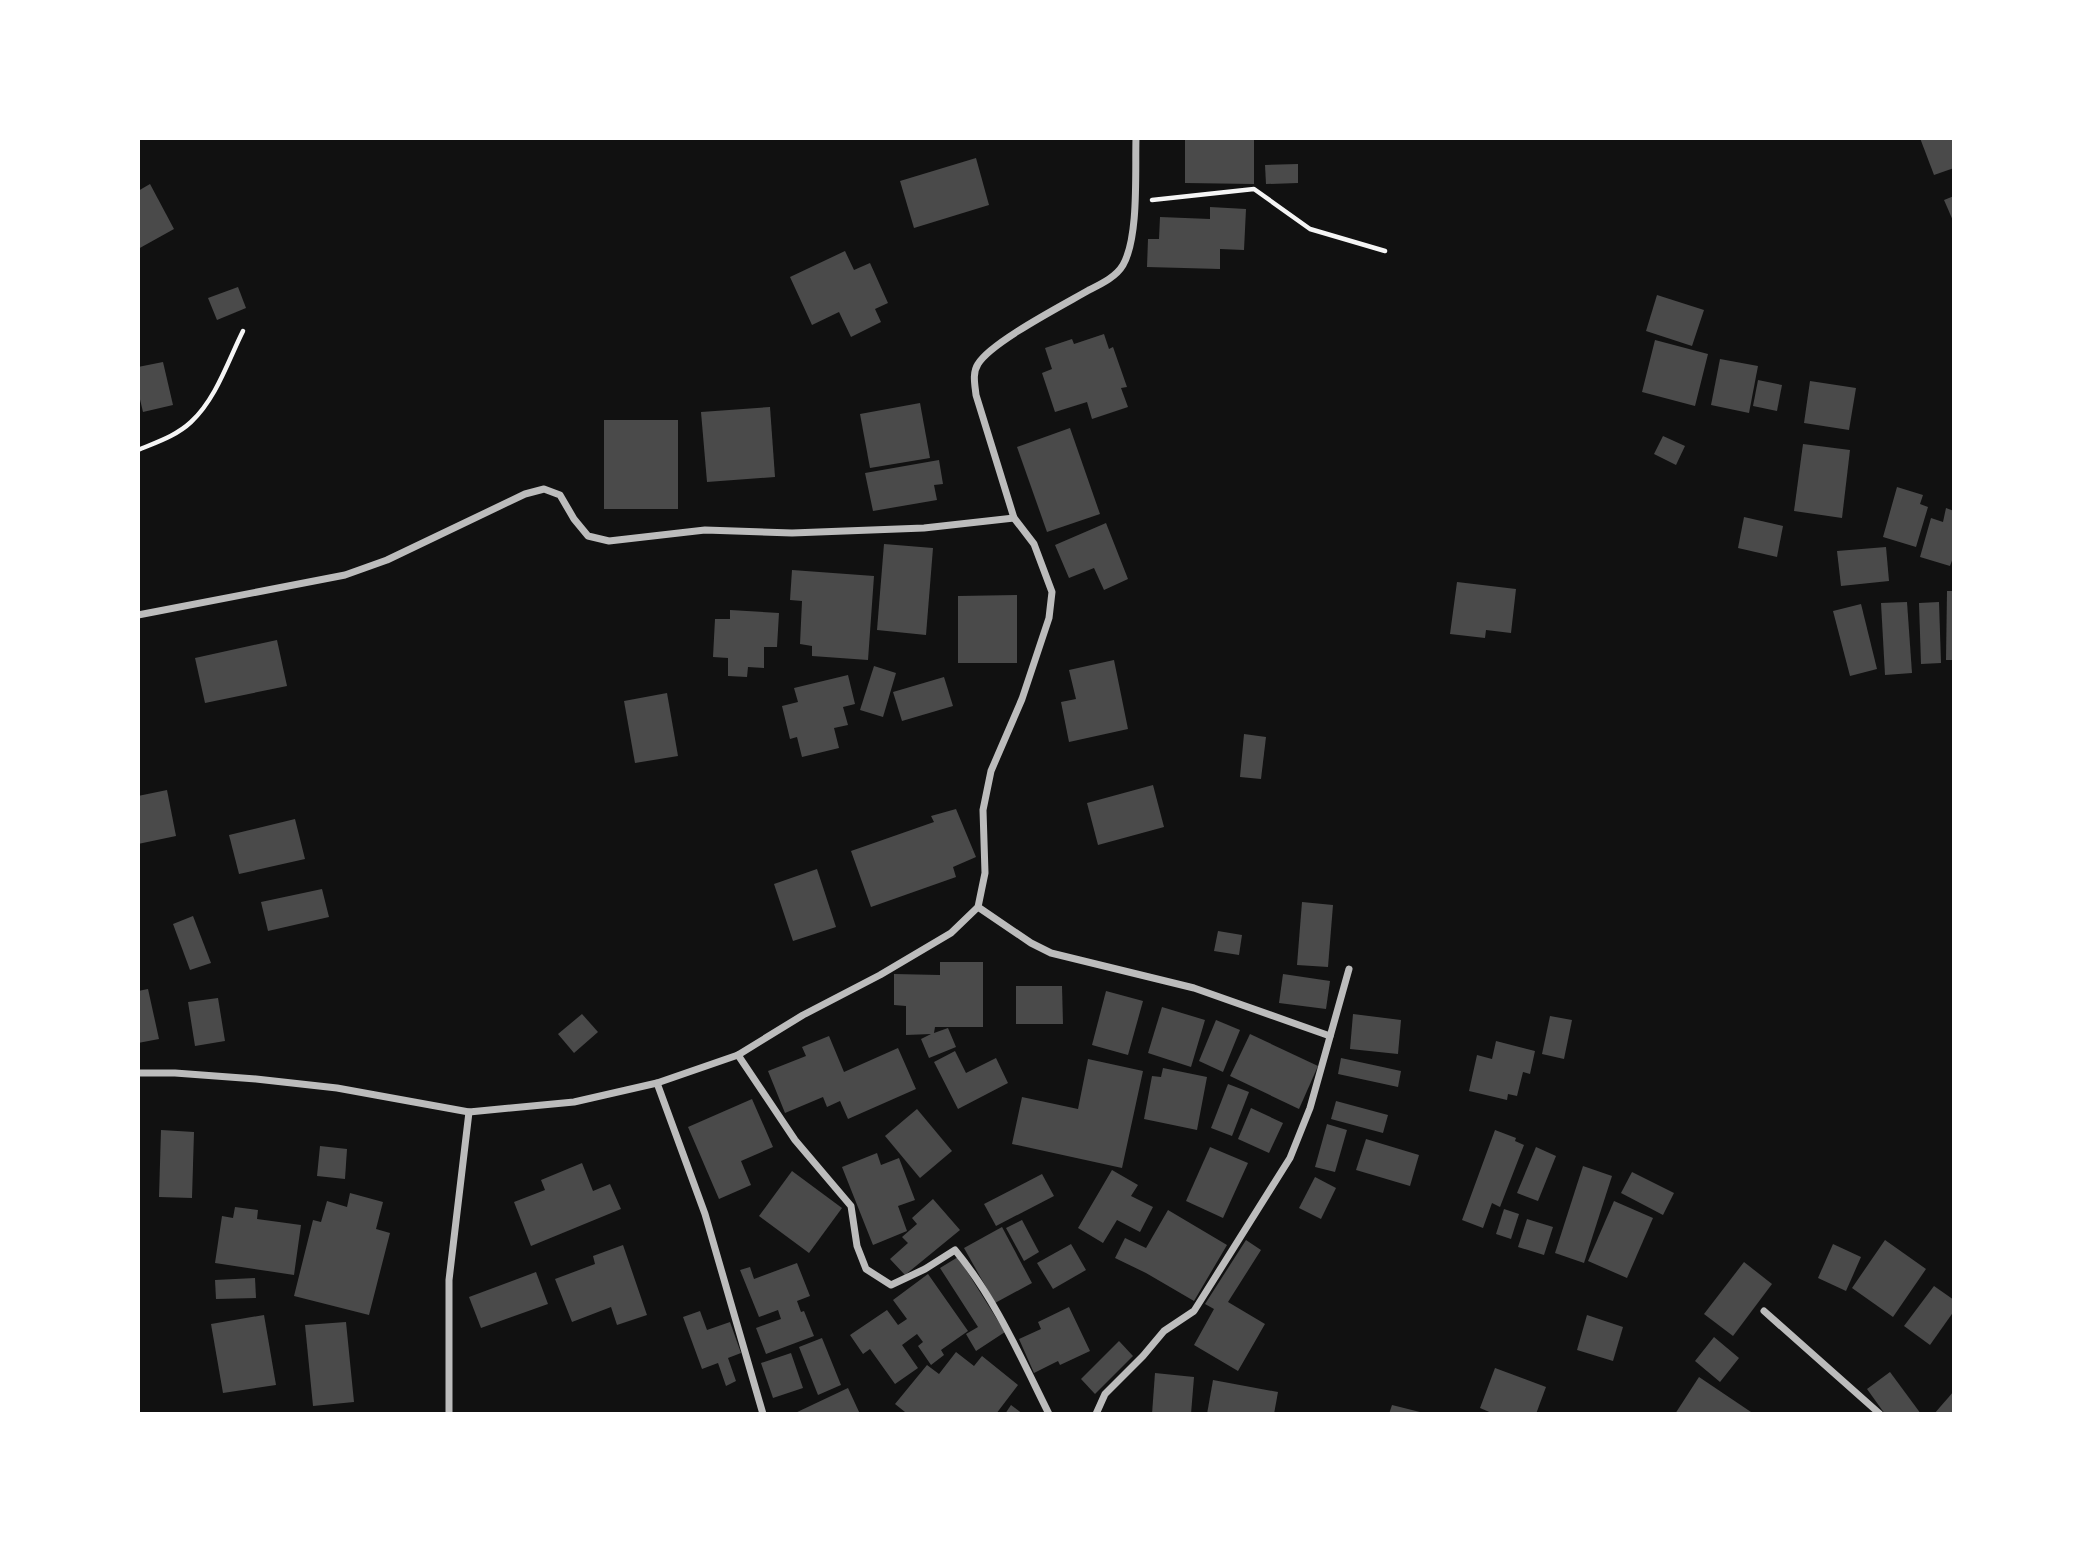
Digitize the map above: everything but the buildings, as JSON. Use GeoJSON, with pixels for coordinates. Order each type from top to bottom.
{"type":"FeatureCollection","features":[{"type":"Feature","properties":{"kind":"street"},"geometry":{"type":"LineString","coordinates":[[138,1073],[256,1079],[337,1088],[469,1112],[575,1101],[657,1083],[738,1055],[803,1014],[880,975],[951,933],[978,906],[985,873],[983,810],[991,771],[1022,699],[1049,618],[1052,592],[1034,544],[1014,518],[976,395],[974,379],[978,364],[994,348],[1108,280],[1122,268],[1130,250],[1136,138]]}},
{"type":"Feature","properties":{"kind":"street"},"geometry":{"type":"LineString","coordinates":[[138,615],[345,575],[387,560],[525,494],[544,489],[560,495],[588,536],[608,541],[705,530],[792,533],[924,528],[1014,518]]}},
{"type":"Feature","properties":{"kind":"street"},"geometry":{"type":"LineString","coordinates":[[978,906],[1031,943],[1051,953],[1195,988],[1330,1036]]}},
{"type":"Feature","properties":{"kind":"street"},"geometry":{"type":"LineString","coordinates":[[1096,1414],[1105,1394],[1164,1331],[1194,1311],[1290,1158],[1310,1108],[1349,968]]}},
{"type":"Feature","properties":{"kind":"street"},"geometry":{"type":"LineString","coordinates":[[738,1055],[795,1140],[851,1206],[857,1246],[866,1269],[891,1286],[955,1250],[972,1270],[1003,1322],[1049,1414]]}},
{"type":"Feature","properties":{"kind":"street"},"geometry":{"type":"LineString","coordinates":[[657,1083],[705,1214],[763,1414]]}},
{"type":"Feature","properties":{"kind":"street"},"geometry":{"type":"LineString","coordinates":[[449,1414],[449,1280],[469,1112]]}},
{"type":"Feature","properties":{"kind":"street"},"geometry":{"type":"LineString","coordinates":[[1764,1311],[1880,1414]]}},
{"type":"Feature","properties":{"kind":"path"},"geometry":{"type":"LineString","coordinates":[[1134,202],[1254,189],[1310,229],[1385,251]]}},
{"type":"Feature","properties":{"kind":"path"},"geometry":{"type":"LineString","coordinates":[[138,450],[171,436],[192,422],[206,404],[243,331]]}}]}
